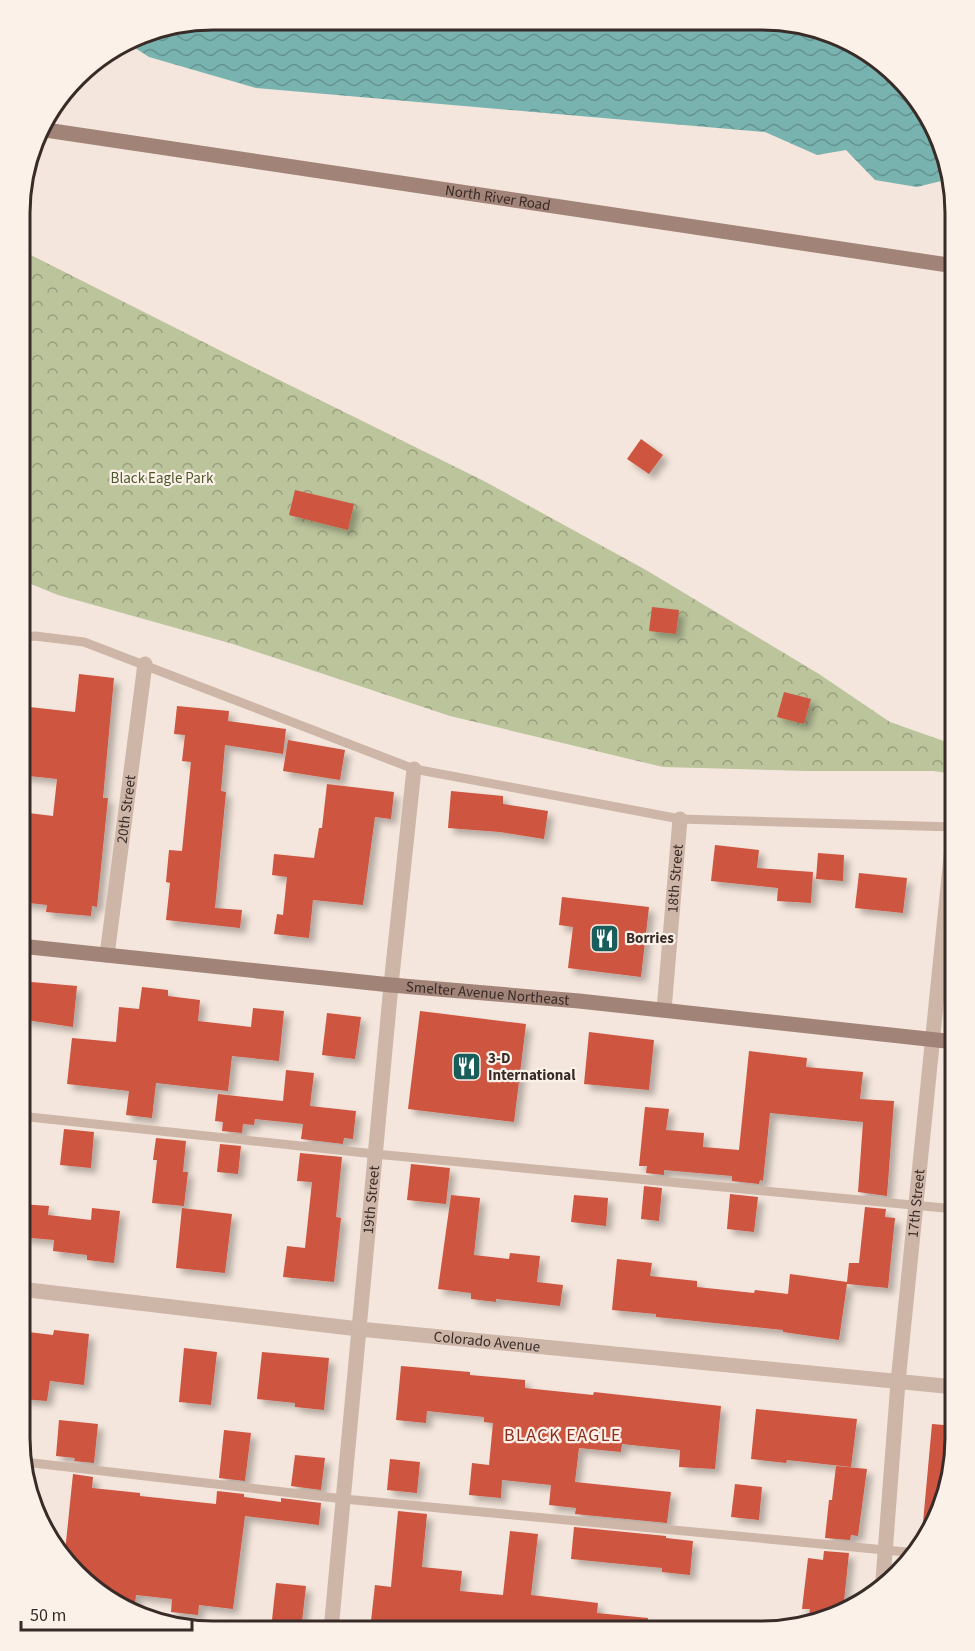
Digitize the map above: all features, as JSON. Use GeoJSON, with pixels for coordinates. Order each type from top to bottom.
{"type":"FeatureCollection","features":[{"type":"Feature","properties":{"kind":"street","name":"North River Road"},"geometry":{"type":"LineString","coordinates":[[50,131],[945,264]]}},
{"type":"Feature","properties":{"kind":"street","name":"20th Street"},"geometry":{"type":"LineString","coordinates":[[107,955],[145,664]]}},
{"type":"Feature","properties":{"kind":"street","name":"19th Street"},"geometry":{"type":"LineString","coordinates":[[331,1621],[391,985],[414,769]]}},
{"type":"Feature","properties":{"kind":"street","name":"18th Street"},"geometry":{"type":"LineString","coordinates":[[664,1010],[680,819]]}},
{"type":"Feature","properties":{"kind":"street","name":"17th Street"},"geometry":{"type":"LineString","coordinates":[[884,1573],[898,1382],[945,920]]}},
{"type":"Feature","properties":{"kind":"street","name":"Smelter Avenue Northeast"},"geometry":{"type":"LineString","coordinates":[[30,947],[391,985],[664,1010],[945,1041]]}},
{"type":"Feature","properties":{"kind":"street","name":"Colorado Avenue"},"geometry":{"type":"LineString","coordinates":[[30,1290],[359,1329],[945,1386]]}},
{"type":"Feature","properties":{"kind":"lane"},"geometry":{"type":"LineString","coordinates":[[30,637],[84,642],[414,769],[680,819],[945,827]]}},
{"type":"Feature","properties":{"kind":"lane"},"geometry":{"type":"LineString","coordinates":[[30,1117],[375,1154],[945,1208]]}},
{"type":"Feature","properties":{"kind":"lane"},"geometry":{"type":"LineString","coordinates":[[32,1463],[344,1499],[905,1552]]}},
{"type":"Feature","properties":{"kind":"green space","name":"Black Eagle Park"},"geometry":{"type":"Polygon","coordinates":[[[30,255],[482,480],[646,570],[819,674],[890,722],[945,741],[945,773],[663,767],[450,716],[233,644],[58,595],[30,584],[30,255]]]}},
{"type":"Feature","properties":{"kind":"water"},"geometry":{"type":"Polygon","coordinates":[[[213,30],[762,30],[786,32],[809,36],[832,44],[854,55],[891,84],[907,102],[931,143],[942,181],[917,187],[875,180],[846,150],[817,155],[765,132],[256,88],[149,57],[135,48],[166,36],[213,30]]]}},
{"type":"Feature","properties":{"kind":"building"},"geometry":{"type":"Polygon","coordinates":[[[641,439],[663,455],[649,474],[627,459],[641,439]]]}},
{"type":"Feature","properties":{"kind":"building"},"geometry":{"type":"Polygon","coordinates":[[[295,490],[354,504],[348,530],[289,515],[295,490]]]}},
{"type":"Feature","properties":{"kind":"building"},"geometry":{"type":"Polygon","coordinates":[[[652,607],[679,610],[676,634],[649,631],[652,607]]]}},
{"type":"Feature","properties":{"kind":"building"},"geometry":{"type":"Polygon","coordinates":[[[79,674],[114,678],[103,798],[108,798],[97,907],[92,906],[91,916],[46,912],[47,905],[30,903],[30,813],[53,816],[57,779],[30,776],[30,707],[75,712],[79,674]]]}},
{"type":"Feature","properties":{"kind":"building"},"geometry":{"type":"Polygon","coordinates":[[[784,692],[811,699],[804,724],[777,717],[784,692]]]}},
{"type":"Feature","properties":{"kind":"building"},"geometry":{"type":"Polygon","coordinates":[[[177,706],[229,711],[228,721],[286,729],[283,754],[225,745],[221,791],[226,792],[215,908],[242,910],[240,928],[166,920],[170,883],[166,882],[169,850],[182,851],[191,762],[182,761],[185,735],[174,734],[177,706]]]}},
{"type":"Feature","properties":{"kind":"building"},"geometry":{"type":"Polygon","coordinates":[[[288,740],[345,750],[340,780],[283,771],[288,740]]]}},
{"type":"Feature","properties":{"kind":"building"},"geometry":{"type":"Polygon","coordinates":[[[327,784],[394,792],[391,819],[375,817],[363,905],[313,900],[309,938],[274,934],[277,914],[283,915],[287,877],[272,875],[274,854],[314,858],[319,828],[322,828],[327,784]]]}},
{"type":"Feature","properties":{"kind":"building"},"geometry":{"type":"Polygon","coordinates":[[[451,791],[503,796],[503,804],[548,811],[544,839],[500,832],[448,828],[451,791]]]}},
{"type":"Feature","properties":{"kind":"building"},"geometry":{"type":"Polygon","coordinates":[[[715,845],[759,850],[757,868],[813,872],[811,903],[777,901],[778,888],[711,881],[715,845]]]}},
{"type":"Feature","properties":{"kind":"building"},"geometry":{"type":"Polygon","coordinates":[[[818,853],[844,855],[843,881],[816,879],[818,853]]]}},
{"type":"Feature","properties":{"kind":"building"},"geometry":{"type":"Polygon","coordinates":[[[859,873],[907,878],[903,913],[855,908],[859,873]]]}},
{"type":"Feature","properties":{"kind":"building"},"geometry":{"type":"Polygon","coordinates":[[[562,897],[649,907],[641,977],[568,968],[573,927],[559,925],[562,897]]]}},
{"type":"Feature","properties":{"kind":"building"},"geometry":{"type":"Polygon","coordinates":[[[30,982],[77,986],[73,1027],[30,1021],[30,982]]]}},
{"type":"Feature","properties":{"kind":"building"},"geometry":{"type":"Polygon","coordinates":[[[142,987],[168,990],[168,996],[200,1000],[198,1021],[251,1027],[253,1008],[284,1011],[279,1061],[232,1056],[228,1091],[156,1083],[152,1118],[126,1115],[129,1091],[67,1084],[72,1038],[116,1042],[119,1007],[139,1009],[142,987]]]}},
{"type":"Feature","properties":{"kind":"building","name":"3-D International"},"geometry":{"type":"Polygon","coordinates":[[[420,1011],[526,1024],[514,1122],[408,1109],[420,1011]]]}},
{"type":"Feature","properties":{"kind":"building"},"geometry":{"type":"Polygon","coordinates":[[[327,1013],[361,1017],[355,1059],[322,1055],[327,1013]]]}},
{"type":"Feature","properties":{"kind":"building"},"geometry":{"type":"Polygon","coordinates":[[[589,1032],[654,1040],[649,1090],[584,1084],[589,1032]]]}},
{"type":"Feature","properties":{"kind":"building"},"geometry":{"type":"Polygon","coordinates":[[[749,1051],[807,1058],[806,1067],[863,1072],[860,1099],[894,1101],[887,1196],[858,1192],[863,1122],[770,1113],[763,1181],[760,1180],[759,1184],[732,1181],[732,1176],[664,1170],[664,1175],[646,1173],[647,1166],[639,1166],[645,1107],[669,1109],[666,1130],[704,1133],[703,1147],[739,1150],[749,1051]]]}},
{"type":"Feature","properties":{"kind":"building"},"geometry":{"type":"Polygon","coordinates":[[[286,1070],[314,1073],[310,1106],[356,1111],[353,1139],[344,1138],[343,1144],[301,1139],[303,1124],[255,1119],[254,1125],[243,1124],[242,1133],[222,1131],[223,1122],[215,1121],[218,1094],[283,1101],[286,1070]]]}},
{"type":"Feature","properties":{"kind":"building"},"geometry":{"type":"Polygon","coordinates":[[[64,1129],[94,1132],[91,1168],[60,1165],[64,1129]]]}},
{"type":"Feature","properties":{"kind":"building"},"geometry":{"type":"Polygon","coordinates":[[[156,1138],[186,1141],[183,1172],[188,1172],[184,1206],[152,1203],[157,1160],[153,1160],[156,1138]]]}},
{"type":"Feature","properties":{"kind":"building"},"geometry":{"type":"Polygon","coordinates":[[[220,1144],[241,1146],[238,1174],[217,1172],[220,1144]]]}},
{"type":"Feature","properties":{"kind":"building"},"geometry":{"type":"Polygon","coordinates":[[[300,1153],[342,1157],[336,1217],[341,1218],[334,1282],[283,1277],[287,1246],[305,1248],[312,1182],[297,1181],[300,1153]]]}},
{"type":"Feature","properties":{"kind":"building"},"geometry":{"type":"Polygon","coordinates":[[[411,1164],[450,1168],[446,1204],[407,1200],[411,1164]]]}},
{"type":"Feature","properties":{"kind":"building"},"geometry":{"type":"Polygon","coordinates":[[[644,1186],[662,1188],[659,1221],[641,1219],[644,1186]]]}},
{"type":"Feature","properties":{"kind":"building"},"geometry":{"type":"Polygon","coordinates":[[[730,1194],[758,1197],[754,1232],[727,1229],[730,1194]]]}},
{"type":"Feature","properties":{"kind":"building"},"geometry":{"type":"Polygon","coordinates":[[[451,1195],[480,1198],[474,1255],[509,1259],[510,1253],[540,1256],[537,1282],[563,1285],[560,1306],[496,1299],[496,1302],[471,1299],[471,1293],[438,1289],[451,1195]]]}},
{"type":"Feature","properties":{"kind":"building"},"geometry":{"type":"Polygon","coordinates":[[[574,1195],[608,1198],[606,1226],[571,1222],[574,1195]]]}},
{"type":"Feature","properties":{"kind":"building"},"geometry":{"type":"Polygon","coordinates":[[[30,1205],[49,1206],[48,1215],[91,1220],[92,1208],[120,1211],[114,1263],[87,1260],[87,1255],[53,1251],[54,1240],[30,1238],[30,1205]]]}},
{"type":"Feature","properties":{"kind":"building"},"geometry":{"type":"Polygon","coordinates":[[[865,1207],[886,1209],[885,1217],[895,1218],[888,1288],[847,1284],[839,1340],[783,1332],[783,1330],[656,1317],[656,1314],[612,1310],[617,1259],[652,1263],[650,1276],[697,1281],[697,1287],[754,1293],[755,1290],[788,1294],[790,1274],[847,1282],[849,1263],[859,1263],[865,1207]]]}},
{"type":"Feature","properties":{"kind":"building"},"geometry":{"type":"Polygon","coordinates":[[[182,1208],[232,1214],[225,1273],[176,1268],[182,1208]]]}},
{"type":"Feature","properties":{"kind":"building"},"geometry":{"type":"Polygon","coordinates":[[[54,1330],[89,1334],[84,1385],[50,1381],[47,1401],[30,1400],[30,1332],[53,1335],[54,1330]]]}},
{"type":"Feature","properties":{"kind":"building"},"geometry":{"type":"Polygon","coordinates":[[[184,1348],[217,1352],[211,1405],[179,1402],[184,1348]]]}},
{"type":"Feature","properties":{"kind":"building"},"geometry":{"type":"Polygon","coordinates":[[[262,1352],[329,1358],[324,1410],[295,1407],[295,1403],[257,1399],[262,1352]]]}},
{"type":"Feature","properties":{"kind":"building"},"geometry":{"type":"Polygon","coordinates":[[[401,1366],[525,1380],[525,1388],[593,1395],[594,1392],[721,1406],[715,1469],[679,1467],[680,1450],[622,1444],[621,1452],[579,1448],[575,1482],[671,1492],[667,1523],[575,1514],[576,1508],[549,1505],[551,1485],[502,1480],[501,1498],[469,1495],[472,1463],[489,1465],[493,1423],[484,1422],[484,1417],[427,1411],[426,1423],[396,1420],[401,1366]]]}},
{"type":"Feature","properties":{"kind":"building"},"geometry":{"type":"Polygon","coordinates":[[[756,1409],[857,1419],[851,1467],[787,1460],[786,1463],[751,1459],[756,1409]]]}},
{"type":"Feature","properties":{"kind":"building"},"geometry":{"type":"Polygon","coordinates":[[[59,1420],[98,1424],[94,1463],[56,1456],[59,1420]]]}},
{"type":"Feature","properties":{"kind":"building"},"geometry":{"type":"Polygon","coordinates":[[[932,1424],[945,1425],[945,1450],[941,1474],[935,1497],[923,1524],[932,1424]]]}},
{"type":"Feature","properties":{"kind":"building"},"geometry":{"type":"Polygon","coordinates":[[[224,1430],[251,1433],[245,1481],[219,1478],[224,1430]]]}},
{"type":"Feature","properties":{"kind":"building"},"geometry":{"type":"Polygon","coordinates":[[[295,1455],[325,1458],[321,1490],[291,1486],[295,1455]]]}},
{"type":"Feature","properties":{"kind":"building"},"geometry":{"type":"Polygon","coordinates":[[[390,1459],[420,1462],[417,1493],[387,1490],[390,1459]]]}},
{"type":"Feature","properties":{"kind":"building"},"geometry":{"type":"Polygon","coordinates":[[[836,1466],[867,1469],[858,1536],[851,1535],[850,1540],[825,1538],[836,1466]]]}},
{"type":"Feature","properties":{"kind":"building"},"geometry":{"type":"Polygon","coordinates":[[[73,1474],[93,1477],[92,1488],[140,1493],[140,1496],[216,1504],[217,1491],[281,1502],[281,1498],[321,1503],[319,1525],[245,1516],[233,1609],[199,1605],[198,1615],[171,1612],[172,1599],[136,1595],[135,1603],[121,1596],[84,1567],[66,1546],[73,1474]]]}},
{"type":"Feature","properties":{"kind":"building"},"geometry":{"type":"Polygon","coordinates":[[[735,1484],[762,1487],[759,1520],[731,1517],[735,1484]]]}},
{"type":"Feature","properties":{"kind":"building"},"geometry":{"type":"Polygon","coordinates":[[[398,1511],[427,1514],[422,1567],[462,1571],[460,1591],[503,1595],[510,1531],[538,1534],[531,1595],[598,1603],[597,1613],[648,1618],[648,1621],[371,1621],[375,1585],[391,1587],[398,1511]]]}},
{"type":"Feature","properties":{"kind":"building"},"geometry":{"type":"Polygon","coordinates":[[[574,1527],[666,1536],[666,1538],[693,1541],[690,1575],[662,1572],[662,1568],[571,1559],[574,1527]]]}},
{"type":"Feature","properties":{"kind":"building"},"geometry":{"type":"Polygon","coordinates":[[[824,1551],[849,1553],[844,1601],[809,1615],[810,1609],[802,1609],[808,1558],[823,1560],[824,1551]]]}},
{"type":"Feature","properties":{"kind":"building"},"geometry":{"type":"Polygon","coordinates":[[[276,1583],[306,1586],[302,1621],[272,1621],[276,1583]]]}},
{"type":"Feature","properties":{"kind":"place","name":"Borries"},"geometry":{"type":"Point","coordinates":[605,938]}},
{"type":"Feature","properties":{"kind":"place","name":"3-D International"},"geometry":{"type":"Point","coordinates":[467,1067]}},
{"type":"Feature","properties":{"kind":"district","name":"BLACK EAGLE"},"geometry":{"type":"Point","coordinates":[563,1435]}}]}
